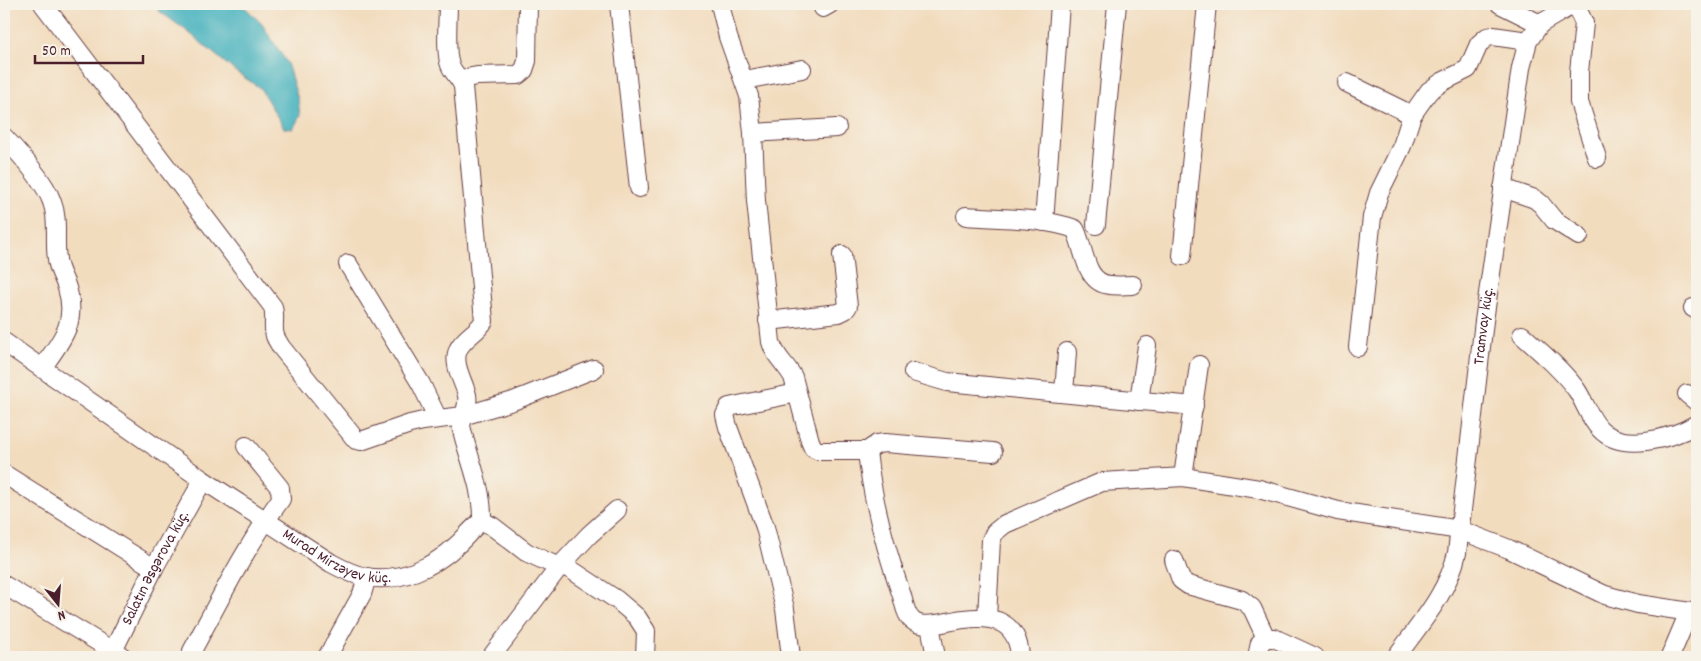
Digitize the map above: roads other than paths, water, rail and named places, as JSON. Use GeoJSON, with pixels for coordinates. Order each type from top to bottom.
{"type":"FeatureCollection","features":[{"type":"Feature","properties":{"kind":"street"},"geometry":{"type":"LineString","coordinates":[[44,4],[272,308],[276,318],[274,326],[275,336],[281,347],[356,440],[361,441],[410,424],[463,416],[513,401],[594,369]]}},
{"type":"Feature","properties":{"kind":"street"},"geometry":{"type":"LineString","coordinates":[[448,4],[449,60],[463,86],[484,321],[480,328],[462,344],[457,352],[456,360],[468,397],[468,406],[461,426],[482,500],[482,521],[492,526],[526,552],[577,573],[617,600],[636,617],[646,632],[645,657]]}},
{"type":"Feature","properties":{"kind":"street"},"geometry":{"type":"LineString","coordinates":[[460,78],[518,74],[524,70],[527,61],[528,4]]}},
{"type":"Feature","properties":{"kind":"street"},"geometry":{"type":"LineString","coordinates":[[619,4],[639,188]]}},
{"type":"Feature","properties":{"kind":"street"},"geometry":{"type":"LineString","coordinates":[[720,4],[728,37],[749,96],[753,133],[756,201],[773,351],[788,368],[793,377],[810,441],[814,448],[819,451],[867,451],[877,444],[885,443],[993,452]]}},
{"type":"Feature","properties":{"kind":"street"},"geometry":{"type":"LineString","coordinates":[[1044,222],[1060,4]]}},
{"type":"Feature","properties":{"kind":"street"},"geometry":{"type":"LineString","coordinates":[[1096,225],[1117,4]]}},
{"type":"Feature","properties":{"kind":"street"},"geometry":{"type":"LineString","coordinates":[[1182,256],[1207,4]]}},
{"type":"Feature","properties":{"kind":"street"},"geometry":{"type":"LineString","coordinates":[[1500,4],[1540,24]]}},
{"type":"Feature","properties":{"kind":"street"},"geometry":{"type":"LineString","coordinates":[[1575,4],[1584,23],[1579,72],[1579,102],[1598,158]]}},
{"type":"Feature","properties":{"kind":"street","name":"Tramvay küç."},"geometry":{"type":"LineString","coordinates":[[1396,657],[1446,586],[1454,569],[1502,188],[1521,68],[1528,41],[1540,24],[1575,4]]}},
{"type":"Feature","properties":{"kind":"street"},"geometry":{"type":"LineString","coordinates":[[1358,347],[1372,217],[1379,193],[1402,146],[1412,115],[1429,91],[1468,69],[1479,44],[1486,37],[1493,36],[1528,41]]}},
{"type":"Feature","properties":{"kind":"street"},"geometry":{"type":"LineString","coordinates":[[744,80],[802,69]]}},
{"type":"Feature","properties":{"kind":"street"},"geometry":{"type":"LineString","coordinates":[[1347,83],[1412,115]]}},
{"type":"Feature","properties":{"kind":"street"},"geometry":{"type":"LineString","coordinates":[[753,133],[837,128]]}},
{"type":"Feature","properties":{"kind":"street"},"geometry":{"type":"LineString","coordinates":[[4,137],[44,186],[52,202],[55,218],[57,260],[67,286],[71,304],[70,321],[66,334],[42,368]]}},
{"type":"Feature","properties":{"kind":"street"},"geometry":{"type":"LineString","coordinates":[[1502,188],[1535,199],[1554,220],[1579,236]]}},
{"type":"Feature","properties":{"kind":"street"},"geometry":{"type":"LineString","coordinates":[[966,216],[1044,222],[1075,229],[1080,239],[1090,273],[1098,282],[1108,286],[1133,285]]}},
{"type":"Feature","properties":{"kind":"street"},"geometry":{"type":"LineString","coordinates":[[768,320],[839,313],[844,310],[848,306],[842,255]]}},
{"type":"Feature","properties":{"kind":"street"},"geometry":{"type":"LineString","coordinates":[[348,264],[421,384],[438,419]]}},
{"type":"Feature","properties":{"kind":"street"},"geometry":{"type":"LineString","coordinates":[[1522,335],[1554,364],[1568,380],[1584,401],[1594,421],[1606,433],[1622,440],[1659,440],[1682,432],[1697,424]]}},
{"type":"Feature","properties":{"kind":"street","name":"Murad Mirzəyev küç."},"geometry":{"type":"LineString","coordinates":[[4,342],[203,480],[331,563],[350,573],[367,577],[386,578],[409,574],[433,564],[458,545],[473,527],[482,521]]}},
{"type":"Feature","properties":{"kind":"street"},"geometry":{"type":"LineString","coordinates":[[1139,401],[1147,346]]}},
{"type":"Feature","properties":{"kind":"street"},"geometry":{"type":"LineString","coordinates":[[1064,393],[1067,352]]}},
{"type":"Feature","properties":{"kind":"street"},"geometry":{"type":"LineString","coordinates":[[1183,477],[1199,365]]}},
{"type":"Feature","properties":{"kind":"street"},"geometry":{"type":"LineString","coordinates":[[913,372],[947,382],[1194,406]]}},
{"type":"Feature","properties":{"kind":"street"},"geometry":{"type":"LineString","coordinates":[[791,657],[785,609],[765,527],[725,415],[729,407],[797,393]]}},
{"type":"Feature","properties":{"kind":"street"},"geometry":{"type":"LineString","coordinates":[[192,652],[243,556],[282,499],[280,488],[246,446]]}},
{"type":"Feature","properties":{"kind":"street"},"geometry":{"type":"LineString","coordinates":[[867,451],[875,496],[894,574],[908,615],[912,621],[918,624],[930,625],[964,619],[986,618],[1002,622],[1010,629],[1017,641],[1020,657]]}},
{"type":"Feature","properties":{"kind":"street"},"geometry":{"type":"LineString","coordinates":[[4,474],[154,568]]}},
{"type":"Feature","properties":{"kind":"street"},"geometry":{"type":"LineString","coordinates":[[986,618],[991,540],[995,532],[1004,524],[1102,482],[1183,477],[1259,489],[1338,511],[1460,530],[1509,549],[1605,595],[1638,604],[1693,612],[1670,657]]}},
{"type":"Feature","properties":{"kind":"street","name":"Salatın Əsgərova küç."},"geometry":{"type":"LineString","coordinates":[[116,655],[154,568],[203,480]]}},
{"type":"Feature","properties":{"kind":"street"},"geometry":{"type":"LineString","coordinates":[[492,657],[560,566],[588,535],[617,510]]}},
{"type":"Feature","properties":{"kind":"street"},"geometry":{"type":"LineString","coordinates":[[1174,560],[1181,580],[1188,585],[1242,600],[1252,608],[1266,638]]}},
{"type":"Feature","properties":{"kind":"street"},"geometry":{"type":"LineString","coordinates":[[327,657],[362,594],[367,577]]}},
{"type":"Feature","properties":{"kind":"street"},"geometry":{"type":"LineString","coordinates":[[4,585],[116,655]]}},
{"type":"Feature","properties":{"kind":"street"},"geometry":{"type":"LineString","coordinates":[[930,625],[936,657]]}},
{"type":"Feature","properties":{"kind":"street"},"geometry":{"type":"LineString","coordinates":[[1257,657],[1260,643],[1266,638],[1274,638],[1314,657]]}},
{"type":"Feature","properties":{"kind":"water"},"geometry":{"type":"Polygon","coordinates":[[[152,4],[242,4],[262,24],[287,63],[298,99],[300,116],[293,129],[284,128],[260,88],[236,72],[152,4]]]}}]}
